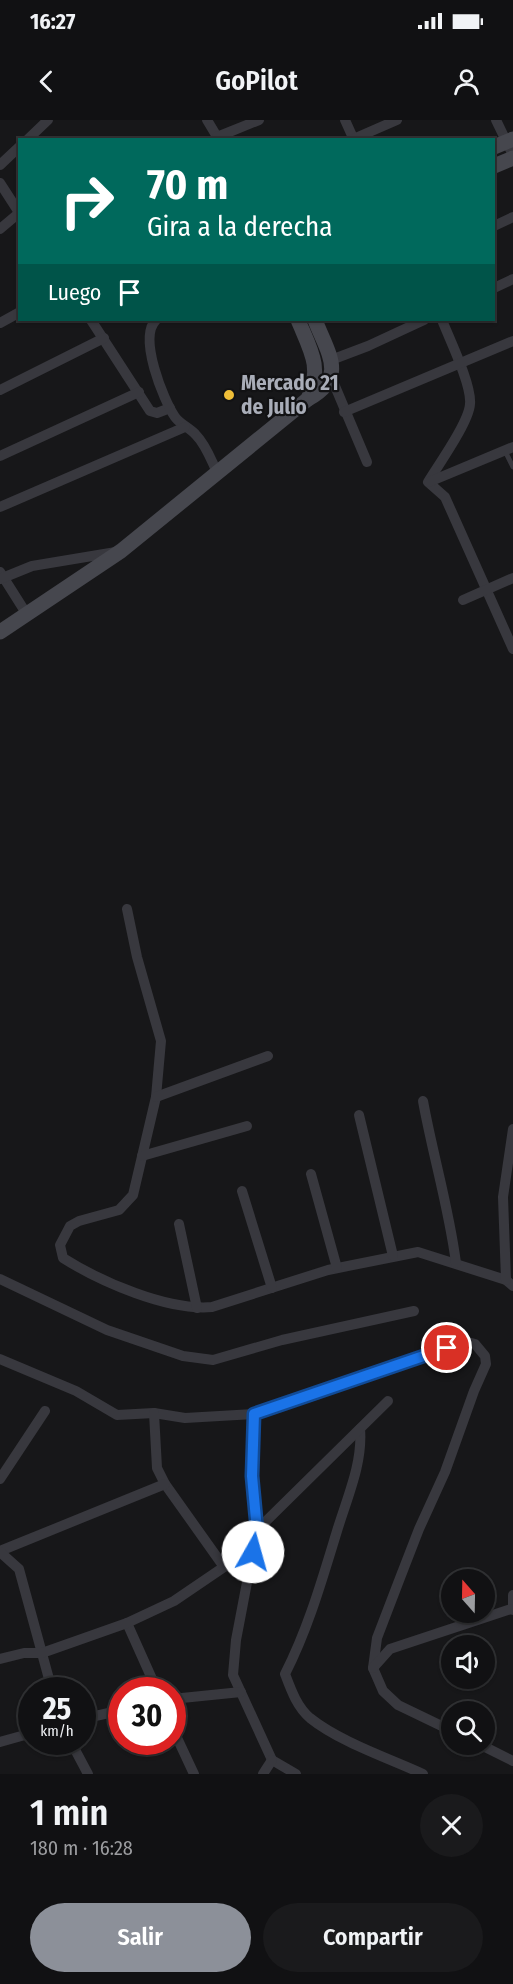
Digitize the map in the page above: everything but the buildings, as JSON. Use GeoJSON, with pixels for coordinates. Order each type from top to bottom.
{"type":"FeatureCollection","features":[{"type":"Feature","properties":{"kind":"street"},"geometry":{"type":"LineString","coordinates":[[29,138],[48,120]]}},
{"type":"Feature","properties":{"kind":"street"},"geometry":{"type":"LineString","coordinates":[[207,120],[218,138],[259,120]]}},
{"type":"Feature","properties":{"kind":"street"},"geometry":{"type":"LineString","coordinates":[[345,120],[353,138]]}},
{"type":"Feature","properties":{"kind":"street"},"geometry":{"type":"LineString","coordinates":[[355,138],[397,120]]}},
{"type":"Feature","properties":{"kind":"street"},"geometry":{"type":"LineString","coordinates":[[495,165],[508,148],[496,120]]}},
{"type":"Feature","properties":{"kind":"street"},"geometry":{"type":"LineString","coordinates":[[0,165],[18,148]]}},
{"type":"Feature","properties":{"kind":"street"},"geometry":{"type":"LineString","coordinates":[[0,183],[18,212]]}},
{"type":"Feature","properties":{"kind":"street"},"geometry":{"type":"LineString","coordinates":[[0,229],[18,215]]}},
{"type":"Feature","properties":{"kind":"street"},"geometry":{"type":"LineString","coordinates":[[495,226],[513,217]]}},
{"type":"Feature","properties":{"kind":"street"},"geometry":{"type":"LineString","coordinates":[[495,288],[513,279]]}},
{"type":"Feature","properties":{"kind":"street"},"geometry":{"type":"LineString","coordinates":[[0,323],[18,313]]}},
{"type":"Feature","properties":{"kind":"street"},"geometry":{"type":"LineString","coordinates":[[93,321],[153,413],[170,408]]}},
{"type":"Feature","properties":{"kind":"street"},"geometry":{"type":"LineString","coordinates":[[155,321],[149,331],[150,351],[170,408],[185,427],[195,434],[217,472]]}},
{"type":"Feature","properties":{"kind":"street"},"geometry":{"type":"LineString","coordinates":[[298,321],[315,363],[314,386],[308,399]]}},
{"type":"Feature","properties":{"kind":"street"},"geometry":{"type":"LineString","coordinates":[[315,321],[331,360],[332,379],[344,412],[368,462]]}},
{"type":"Feature","properties":{"kind":"street"},"geometry":{"type":"LineString","coordinates":[[331,360],[422,321]]}},
{"type":"Feature","properties":{"kind":"street"},"geometry":{"type":"LineString","coordinates":[[428,482],[470,407],[470,399],[460,364],[442,321]]}},
{"type":"Feature","properties":{"kind":"street"},"geometry":{"type":"LineString","coordinates":[[1,387],[104,338]]}},
{"type":"Feature","properties":{"kind":"street"},"geometry":{"type":"LineString","coordinates":[[344,412],[513,341]]}},
{"type":"Feature","properties":{"kind":"street"},"geometry":{"type":"LineString","coordinates":[[0,632],[121,551],[308,399],[324,390],[332,379]]}},
{"type":"Feature","properties":{"kind":"street"},"geometry":{"type":"LineString","coordinates":[[0,456],[139,392]]}},
{"type":"Feature","properties":{"kind":"street"},"geometry":{"type":"LineString","coordinates":[[0,507],[185,427]]}},
{"type":"Feature","properties":{"kind":"street"},"geometry":{"type":"LineString","coordinates":[[428,482],[509,449]]}},
{"type":"Feature","properties":{"kind":"street"},"geometry":{"type":"LineString","coordinates":[[428,482],[446,497],[513,649]]}},
{"type":"Feature","properties":{"kind":"street"},"geometry":{"type":"LineString","coordinates":[[26,613],[1,576],[32,566],[121,551]]}},
{"type":"Feature","properties":{"kind":"street"},"geometry":{"type":"LineString","coordinates":[[463,600],[513,578]]}},
{"type":"Feature","properties":{"kind":"street"},"geometry":{"type":"LineString","coordinates":[[127,909],[137,957],[161,1041],[156,1097],[132,1195],[126,1205],[119,1210],[79,1221],[70,1226],[60,1245],[63,1258],[97,1276],[144,1295],[197,1308],[212,1307],[337,1268],[418,1252],[456,1263],[509,1283],[503,1197],[509,1180],[513,1129]]}},
{"type":"Feature","properties":{"kind":"street"},"geometry":{"type":"LineString","coordinates":[[156,1097],[268,1056]]}},
{"type":"Feature","properties":{"kind":"street"},"geometry":{"type":"LineString","coordinates":[[423,1101],[433,1156],[450,1216],[456,1263]]}},
{"type":"Feature","properties":{"kind":"street"},"geometry":{"type":"LineString","coordinates":[[359,1115],[393,1256]]}},
{"type":"Feature","properties":{"kind":"street"},"geometry":{"type":"LineString","coordinates":[[142,1156],[247,1126]]}},
{"type":"Feature","properties":{"kind":"street"},"geometry":{"type":"LineString","coordinates":[[311,1174],[337,1268]]}},
{"type":"Feature","properties":{"kind":"street"},"geometry":{"type":"LineString","coordinates":[[242,1191],[272,1288]]}},
{"type":"Feature","properties":{"kind":"street"},"geometry":{"type":"LineString","coordinates":[[179,1224],[197,1308]]}},
{"type":"Feature","properties":{"kind":"street"},"geometry":{"type":"LineString","coordinates":[[0,1279],[107,1330],[183,1356],[213,1360],[282,1340],[414,1311]]}},
{"type":"Feature","properties":{"kind":"street"},"geometry":{"type":"LineString","coordinates":[[0,1359],[76,1391],[117,1414],[154,1413],[185,1418],[254,1414],[464,1341],[475,1344],[485,1356],[486,1364],[445,1473],[419,1528],[377,1638],[373,1668],[383,1691],[398,1705],[441,1726]]}},
{"type":"Feature","properties":{"kind":"street"},"geometry":{"type":"LineString","coordinates":[[0,1659],[24,1653],[42,1653],[127,1623],[174,1601],[224,1567],[257,1530],[388,1401]]}},
{"type":"Feature","properties":{"kind":"street"},"geometry":{"type":"LineString","coordinates":[[0,1479],[45,1412]]}},
{"type":"Feature","properties":{"kind":"street"},"geometry":{"type":"LineString","coordinates":[[154,1413],[157,1468],[165,1484],[224,1567]]}},
{"type":"Feature","properties":{"kind":"street"},"geometry":{"type":"LineString","coordinates":[[254,1414],[252,1476],[257,1530],[236,1640],[233,1676],[272,1760],[296,1774]]}},
{"type":"Feature","properties":{"kind":"street"},"geometry":{"type":"LineString","coordinates":[[360,1429],[362,1449],[352,1482],[299,1646],[285,1674],[294,1699],[310,1718],[350,1741],[423,1774]]}},
{"type":"Feature","properties":{"kind":"street"},"geometry":{"type":"LineString","coordinates":[[48,1677],[19,1569],[0,1551],[165,1484]]}},
{"type":"Feature","properties":{"kind":"street"},"geometry":{"type":"LineString","coordinates":[[373,1668],[390,1649],[512,1610],[513,1595]]}},
{"type":"Feature","properties":{"kind":"street"},"geometry":{"type":"LineString","coordinates":[[127,1623],[151,1677]]}},
{"type":"Feature","properties":{"kind":"street"},"geometry":{"type":"LineString","coordinates":[[186,1698],[240,1692]]}},
{"type":"Feature","properties":{"kind":"street"},"geometry":{"type":"LineString","coordinates":[[0,1742],[18,1737]]}},
{"type":"Feature","properties":{"kind":"street"},"geometry":{"type":"LineString","coordinates":[[495,1752],[513,1761]]}},
{"type":"Feature","properties":{"kind":"street"},"geometry":{"type":"LineString","coordinates":[[78,1755],[88,1774]]}},
{"type":"Feature","properties":{"kind":"street"},"geometry":{"type":"LineString","coordinates":[[185,1755],[194,1774]]}},
{"type":"Feature","properties":{"kind":"street"},"geometry":{"type":"LineString","coordinates":[[263,1774],[272,1760]]}},
{"type":"Feature","properties":{"kind":"lane"},"geometry":{"type":"LineString","coordinates":[[509,449],[513,467]]}},
{"type":"Feature","properties":{"kind":"place","name":"Mercado 21 de Julio"},"geometry":{"type":"Point","coordinates":[229,395]}},
{"type":"Feature","properties":{"kind":"route"},"geometry":{"type":"LineString","coordinates":[[253,1552],[257,1530],[252,1476],[254,1414],[447,1348]]}}]}
